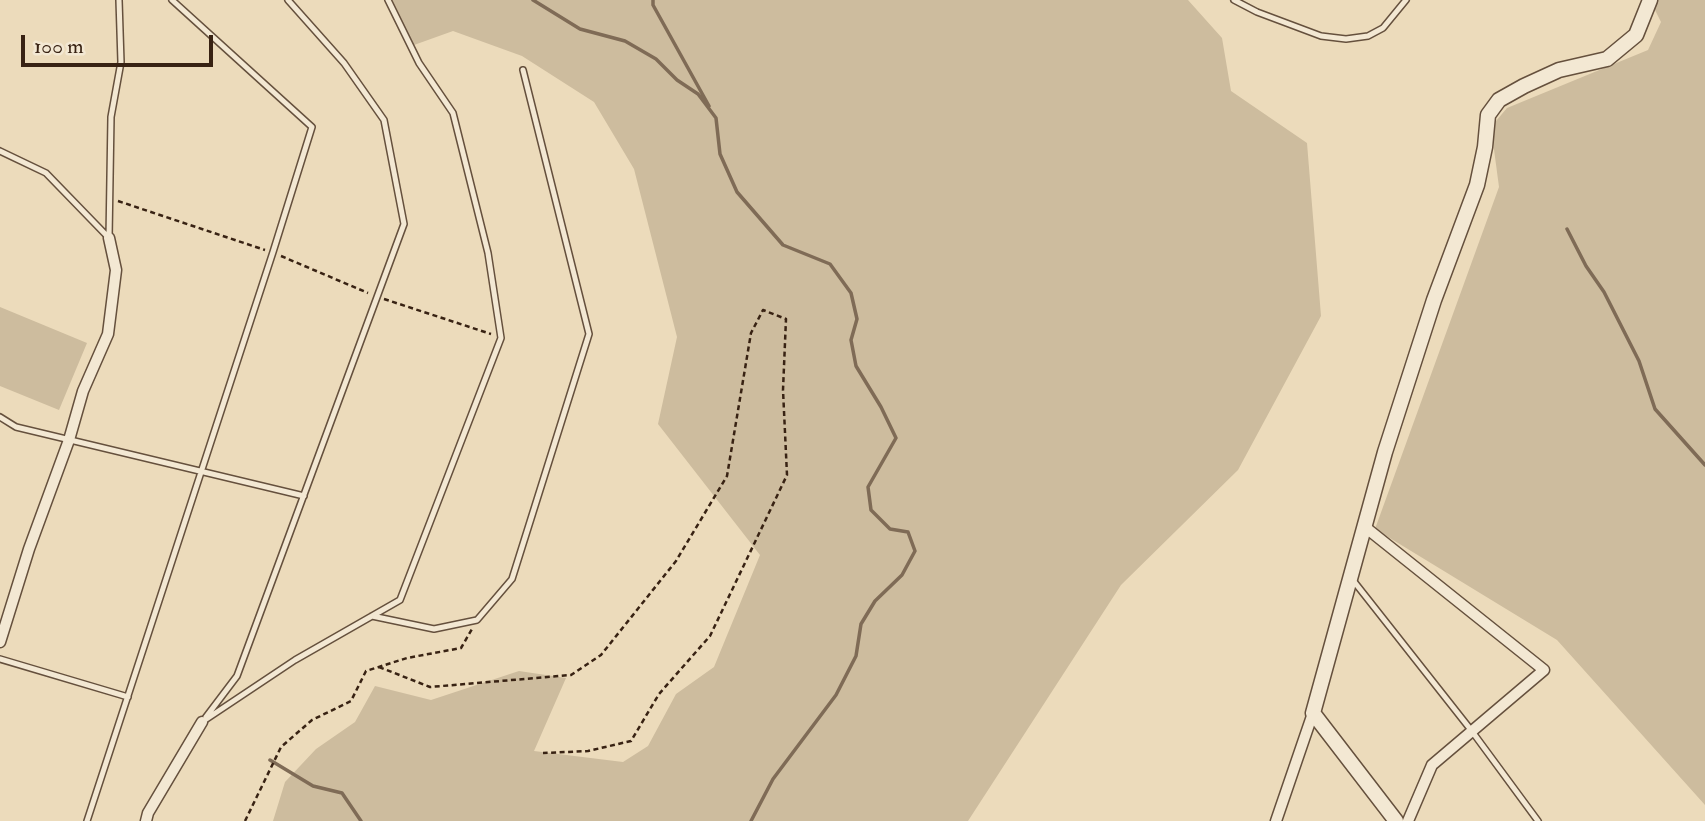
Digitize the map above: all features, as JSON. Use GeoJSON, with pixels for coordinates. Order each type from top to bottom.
{"type":"FeatureCollection","features":[{"type":"Feature","properties":{"kind":"street"},"geometry":{"type":"LineString","coordinates":[[1276,821],[1313,713],[1380,468],[1477,185],[1488,114],[1499,100],[1524,86],[1559,70],[1607,59],[1636,35],[1650,0]]}},
{"type":"Feature","properties":{"kind":"street"},"geometry":{"type":"LineString","coordinates":[[0,642],[83,391],[108,334],[116,270],[109,238]]}},
{"type":"Feature","properties":{"kind":"street"},"geometry":{"type":"LineString","coordinates":[[1365,527],[1545,670],[1432,765],[1408,821]]}},
{"type":"Feature","properties":{"kind":"street"},"geometry":{"type":"LineString","coordinates":[[1313,713],[1396,821]]}},
{"type":"Feature","properties":{"kind":"street"},"geometry":{"type":"LineString","coordinates":[[146,821],[148,813],[202,722]]}},
{"type":"Feature","properties":{"kind":"lane"},"geometry":{"type":"LineString","coordinates":[[109,238],[111,117],[121,62],[119,0]]}},
{"type":"Feature","properties":{"kind":"lane"},"geometry":{"type":"LineString","coordinates":[[87,821],[312,127],[173,0]]}},
{"type":"Feature","properties":{"kind":"lane"},"geometry":{"type":"LineString","coordinates":[[202,722],[237,676],[404,224],[384,120],[344,63],[288,0]]}},
{"type":"Feature","properties":{"kind":"lane"},"geometry":{"type":"LineString","coordinates":[[202,722],[295,660],[400,600],[500,338],[488,253],[453,113],[419,63],[388,0]]}},
{"type":"Feature","properties":{"kind":"lane"},"geometry":{"type":"LineString","coordinates":[[1234,0],[1257,12],[1321,36],[1346,39],[1368,36],[1383,28],[1406,0]]}},
{"type":"Feature","properties":{"kind":"lane"},"geometry":{"type":"LineString","coordinates":[[372,616],[434,629],[477,620],[512,579],[589,334],[523,70]]}},
{"type":"Feature","properties":{"kind":"lane"},"geometry":{"type":"LineString","coordinates":[[0,150],[46,173],[109,238]]}},
{"type":"Feature","properties":{"kind":"lane"},"geometry":{"type":"LineString","coordinates":[[0,417],[16,427],[304,496]]}},
{"type":"Feature","properties":{"kind":"lane"},"geometry":{"type":"LineString","coordinates":[[1351,578],[1471,730],[1538,821]]}},
{"type":"Feature","properties":{"kind":"lane"},"geometry":{"type":"LineString","coordinates":[[0,659],[128,697]]}},
{"type":"Feature","properties":{"kind":"path"},"geometry":{"type":"LineString","coordinates":[[108,198],[273,252],[377,296],[500,338]]}},
{"type":"Feature","properties":{"kind":"path"},"geometry":{"type":"LineString","coordinates":[[379,667],[430,687],[571,675],[601,655],[676,561],[727,476],[751,333],[763,310],[786,319],[783,390],[787,475],[709,636],[659,694],[631,741],[588,751],[543,753]]}},
{"type":"Feature","properties":{"kind":"path"},"geometry":{"type":"LineString","coordinates":[[244,821],[281,747],[312,720],[351,701],[366,671],[407,658],[461,648],[477,620]]}},
{"type":"Feature","properties":{"kind":"shaded area"},"geometry":{"type":"Polygon","coordinates":[[[388,0],[1188,0],[1222,38],[1231,91],[1307,143],[1321,316],[1238,470],[1121,585],[968,821],[273,821],[285,782],[316,749],[355,722],[375,686],[431,700],[519,671],[566,678],[534,751],[623,762],[648,746],[676,694],[714,667],[760,555],[658,424],[677,337],[634,169],[594,102],[522,56],[453,31],[414,45],[388,0]]]}},
{"type":"Feature","properties":{"kind":"shaded area"},"geometry":{"type":"Polygon","coordinates":[[[1650,0],[1705,0],[1705,805],[1557,640],[1375,529],[1499,187],[1491,127],[1507,108],[1648,50],[1661,22],[1650,0]]]}},
{"type":"Feature","properties":{"kind":"shaded area"},"geometry":{"type":"Polygon","coordinates":[[[0,307],[87,343],[59,410],[0,386],[0,307]]]}},
{"type":"Feature","properties":{"kind":"waterway"},"geometry":{"type":"LineString","coordinates":[[533,0],[580,29],[625,41],[656,59],[677,80],[698,94],[716,118],[720,154],[737,192],[783,245],[830,264],[851,293],[857,319],[851,340],[856,366],[896,438],[868,487],[871,510],[890,529],[908,532],[915,551],[902,575],[875,601],[861,624],[856,656],[836,695],[773,779],[751,821]]}},
{"type":"Feature","properties":{"kind":"waterway"},"geometry":{"type":"LineString","coordinates":[[653,0],[653,5],[709,106]]}},
{"type":"Feature","properties":{"kind":"waterway"},"geometry":{"type":"LineString","coordinates":[[1567,229],[1586,266],[1604,292],[1639,361],[1655,409],[1705,465]]}},
{"type":"Feature","properties":{"kind":"waterway"},"geometry":{"type":"LineString","coordinates":[[270,760],[313,786],[342,793],[361,821]]}}]}
